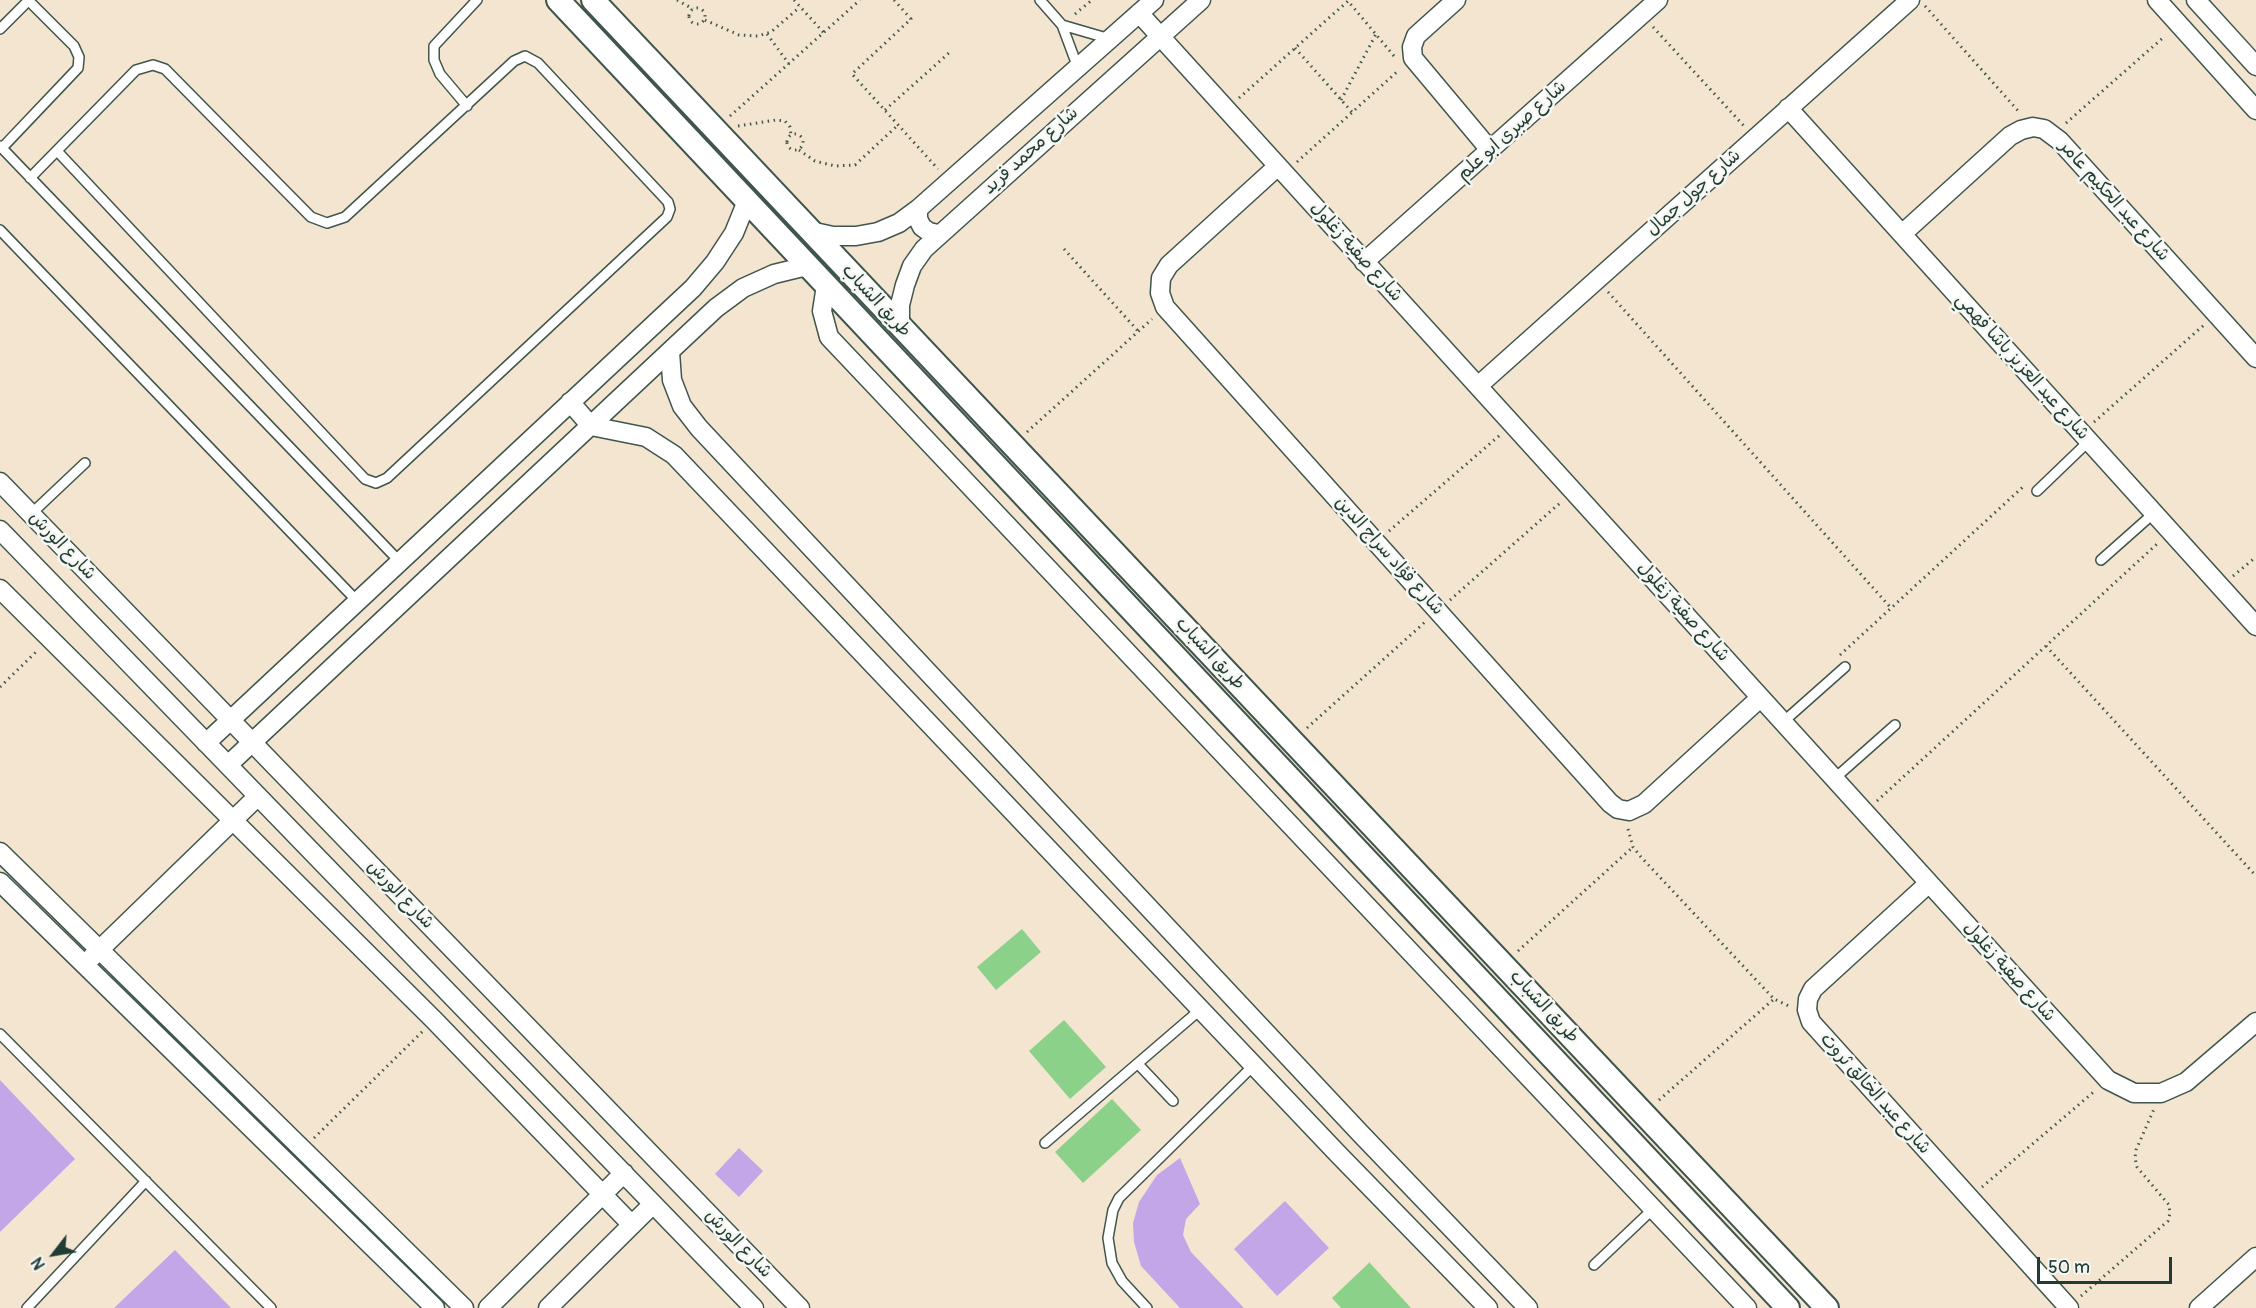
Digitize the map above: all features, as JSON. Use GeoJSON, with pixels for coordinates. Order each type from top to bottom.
{"type":"FeatureCollection","features":[{"type":"Feature","properties":{"kind":"street","name":"طريق الشباب"},"geometry":{"type":"LineString","coordinates":[[558,0],[1788,1308]]}},
{"type":"Feature","properties":{"kind":"street","name":"طريق الشباب"},"geometry":{"type":"LineString","coordinates":[[593,0],[1827,1308]]}},
{"type":"Feature","properties":{"kind":"street","name":"شارع محمد فريد"},"geometry":{"type":"LineString","coordinates":[[810,231],[833,236],[867,234],[899,223],[918,209],[1154,0]]}},
{"type":"Feature","properties":{"kind":"street","name":"شارع محمد فريد"},"geometry":{"type":"LineString","coordinates":[[900,326],[900,305],[905,285],[918,258],[938,234],[1201,0]]}},
{"type":"Feature","properties":{"kind":"street"},"geometry":{"type":"LineString","coordinates":[[1456,0],[1416,36],[1408,62],[1490,150]]}},
{"type":"Feature","properties":{"kind":"street","name":"شارع صبرى ابو علم"},"geometry":{"type":"LineString","coordinates":[[1365,262],[1659,0]]}},
{"type":"Feature","properties":{"kind":"street","name":"شارع جول جمال"},"geometry":{"type":"LineString","coordinates":[[1478,386],[1910,0]]}},
{"type":"Feature","properties":{"kind":"street"},"geometry":{"type":"LineString","coordinates":[[2157,0],[2256,110]]}},
{"type":"Feature","properties":{"kind":"street"},"geometry":{"type":"LineString","coordinates":[[2196,0],[2256,66]]}},
{"type":"Feature","properties":{"kind":"street","name":"شارع صفية زغلول"},"geometry":{"type":"LineString","coordinates":[[1139,13],[2108,1080],[2134,1093],[2161,1093],[2186,1082],[2256,1022]]}},
{"type":"Feature","properties":{"kind":"street","name":"شارع عبد العزيز باشا فهمي"},"geometry":{"type":"LineString","coordinates":[[1788,108],[2256,626]]}},
{"type":"Feature","properties":{"kind":"street"},"geometry":{"type":"LineString","coordinates":[[1902,234],[2010,136],[2033,127]]}},
{"type":"Feature","properties":{"kind":"street","name":"شارع عبد الحكيم عامر"},"geometry":{"type":"LineString","coordinates":[[2033,127],[2053,134],[2256,358]]}},
{"type":"Feature","properties":{"kind":"street"},"geometry":{"type":"LineString","coordinates":[[1166,307],[1160,293],[1161,278],[1168,265],[1281,169]]}},
{"type":"Feature","properties":{"kind":"street"},"geometry":{"type":"LineString","coordinates":[[206,743],[693,288],[716,262],[734,233],[747,201]]}},
{"type":"Feature","properties":{"kind":"street"},"geometry":{"type":"LineString","coordinates":[[918,209],[918,219],[922,227],[938,234]]}},
{"type":"Feature","properties":{"kind":"street"},"geometry":{"type":"LineString","coordinates":[[228,765],[716,308],[743,288],[774,274],[807,266]]}},
{"type":"Feature","properties":{"kind":"street"},"geometry":{"type":"LineString","coordinates":[[826,285],[822,311],[829,337],[1747,1308]]}},
{"type":"Feature","properties":{"kind":"street","name":"شارع فؤاد سراج الدين"},"geometry":{"type":"LineString","coordinates":[[1166,307],[1610,803],[1618,809],[1629,812]]}},
{"type":"Feature","properties":{"kind":"street"},"geometry":{"type":"LineString","coordinates":[[670,352],[672,380],[682,406],[699,428],[1528,1308]]}},
{"type":"Feature","properties":{"kind":"street"},"geometry":{"type":"LineString","coordinates":[[570,402],[591,426],[646,437],[674,455],[1338,1154],[1488,1308]]}},
{"type":"Feature","properties":{"kind":"street","name":"شارع الورش"},"geometry":{"type":"LineString","coordinates":[[0,482],[800,1308]]}},
{"type":"Feature","properties":{"kind":"street","name":"شارع الورش"},"geometry":{"type":"LineString","coordinates":[[0,530],[754,1308]]}},
{"type":"Feature","properties":{"kind":"street"},"geometry":{"type":"LineString","coordinates":[[0,590],[434,1020],[632,1225]]}},
{"type":"Feature","properties":{"kind":"street"},"geometry":{"type":"LineString","coordinates":[[1629,812],[1644,804],[1760,698]]}},
{"type":"Feature","properties":{"kind":"street"},"geometry":{"type":"LineString","coordinates":[[1008,805],[1031,783]]}},
{"type":"Feature","properties":{"kind":"street"},"geometry":{"type":"LineString","coordinates":[[84,965],[258,796]]}},
{"type":"Feature","properties":{"kind":"street"},"geometry":{"type":"LineString","coordinates":[[0,852],[464,1308]]}},
{"type":"Feature","properties":{"kind":"street"},"geometry":{"type":"LineString","coordinates":[[0,882],[435,1308]]}},
{"type":"Feature","properties":{"kind":"street"},"geometry":{"type":"LineString","coordinates":[[1808,1010],[1808,999],[1813,989],[1929,883]]}},
{"type":"Feature","properties":{"kind":"street"},"geometry":{"type":"LineString","coordinates":[[1112,915],[1135,893]]}},
{"type":"Feature","properties":{"kind":"street","name":"شارع عبد الخالق ثروت"},"geometry":{"type":"LineString","coordinates":[[1808,1010],[1811,1022],[1819,1033],[2069,1307]]}},
{"type":"Feature","properties":{"kind":"street"},"geometry":{"type":"LineString","coordinates":[[1338,1154],[1360,1132]]}},
{"type":"Feature","properties":{"kind":"street"},"geometry":{"type":"LineString","coordinates":[[488,1308],[624,1173]]}},
{"type":"Feature","properties":{"kind":"street"},"geometry":{"type":"LineString","coordinates":[[548,1308],[653,1204]]}},
{"type":"Feature","properties":{"kind":"street"},"geometry":{"type":"LineString","coordinates":[[2199,1308],[2256,1257]]}},
{"type":"Feature","properties":{"kind":"lane"},"geometry":{"type":"LineString","coordinates":[[0,29],[28,0],[74,46],[79,57],[78,68],[1,147],[400,562]]}},
{"type":"Feature","properties":{"kind":"lane"},"geometry":{"type":"LineString","coordinates":[[467,106],[440,74],[434,60],[435,46],[477,0]]}},
{"type":"Feature","properties":{"kind":"lane"},"geometry":{"type":"LineString","coordinates":[[1040,0],[1062,25],[1078,68]]}},
{"type":"Feature","properties":{"kind":"lane"},"geometry":{"type":"LineString","coordinates":[[1062,25],[1110,39]]}},
{"type":"Feature","properties":{"kind":"lane"},"geometry":{"type":"LineString","coordinates":[[30,178],[136,70],[153,65],[165,69],[311,217],[327,223],[345,217],[514,61],[525,56],[538,63],[668,202],[670,209],[667,217],[387,478],[376,483],[365,479],[57,151]]}},
{"type":"Feature","properties":{"kind":"lane"},"geometry":{"type":"LineString","coordinates":[[0,230],[357,601]]}},
{"type":"Feature","properties":{"kind":"lane"},"geometry":{"type":"LineString","coordinates":[[2037,491],[2086,437]]}},
{"type":"Feature","properties":{"kind":"lane"},"geometry":{"type":"LineString","coordinates":[[31,514],[85,463]]}},
{"type":"Feature","properties":{"kind":"lane"},"geometry":{"type":"LineString","coordinates":[[2101,560],[2154,513]]}},
{"type":"Feature","properties":{"kind":"lane"},"geometry":{"type":"LineString","coordinates":[[1783,722],[1845,667]]}},
{"type":"Feature","properties":{"kind":"lane"},"geometry":{"type":"LineString","coordinates":[[1834,779],[1895,725]]}},
{"type":"Feature","properties":{"kind":"lane"},"geometry":{"type":"LineString","coordinates":[[1045,1143],[1201,1009]]}},
{"type":"Feature","properties":{"kind":"lane"},"geometry":{"type":"LineString","coordinates":[[0,1034],[272,1308]]}},
{"type":"Feature","properties":{"kind":"lane"},"geometry":{"type":"LineString","coordinates":[[1138,1064],[1173,1101]]}},
{"type":"Feature","properties":{"kind":"lane"},"geometry":{"type":"LineString","coordinates":[[1146,1308],[1122,1281],[1112,1263],[1108,1238],[1113,1210],[1119,1198],[1254,1065]]}},
{"type":"Feature","properties":{"kind":"lane"},"geometry":{"type":"LineString","coordinates":[[27,1308],[146,1181]]}},
{"type":"Feature","properties":{"kind":"lane"},"geometry":{"type":"LineString","coordinates":[[1594,1265],[1653,1209]]}},
{"type":"Feature","properties":{"kind":"path"},"geometry":{"type":"LineString","coordinates":[[677,0],[693,9],[702,10],[705,20]]}},
{"type":"Feature","properties":{"kind":"path"},"geometry":{"type":"LineString","coordinates":[[794,0],[824,33]]}},
{"type":"Feature","properties":{"kind":"path"},"geometry":{"type":"LineString","coordinates":[[715,129],[860,0]]}},
{"type":"Feature","properties":{"kind":"path"},"geometry":{"type":"LineString","coordinates":[[894,0],[910,19],[852,74],[950,181]]}},
{"type":"Feature","properties":{"kind":"path"},"geometry":{"type":"LineString","coordinates":[[1062,25],[1092,0]]}},
{"type":"Feature","properties":{"kind":"path"},"geometry":{"type":"LineString","coordinates":[[1919,0],[2033,127]]}},
{"type":"Feature","properties":{"kind":"path"},"geometry":{"type":"LineString","coordinates":[[1226,109],[1348,1],[1376,33],[1408,62],[1352,112],[1281,169]]}},
{"type":"Feature","properties":{"kind":"path"},"geometry":{"type":"LineString","coordinates":[[693,9],[690,13],[692,22],[696,24],[705,20],[739,35],[758,36],[766,34],[800,7]]}},
{"type":"Feature","properties":{"kind":"path"},"geometry":{"type":"LineString","coordinates":[[1642,15],[1755,138]]}},
{"type":"Feature","properties":{"kind":"path"},"geometry":{"type":"LineString","coordinates":[[2053,134],[2179,24]]}},
{"type":"Feature","properties":{"kind":"path"},"geometry":{"type":"LineString","coordinates":[[1341,99],[1376,33]]}},
{"type":"Feature","properties":{"kind":"path"},"geometry":{"type":"LineString","coordinates":[[766,34],[789,64]]}},
{"type":"Feature","properties":{"kind":"path"},"geometry":{"type":"LineString","coordinates":[[1295,48],[1352,112]]}},
{"type":"Feature","properties":{"kind":"path"},"geometry":{"type":"LineString","coordinates":[[885,111],[951,51]]}},
{"type":"Feature","properties":{"kind":"path"},"geometry":{"type":"LineString","coordinates":[[715,129],[776,120],[785,121],[790,127],[791,135]]}},
{"type":"Feature","properties":{"kind":"path"},"geometry":{"type":"LineString","coordinates":[[799,150],[803,141],[796,134],[791,135],[787,139],[789,148],[794,151],[799,150],[815,161],[835,166],[855,165],[898,125]]}},
{"type":"Feature","properties":{"kind":"path"},"geometry":{"type":"LineString","coordinates":[[1064,249],[1138,331]]}},
{"type":"Feature","properties":{"kind":"path"},"geometry":{"type":"LineString","coordinates":[[1597,279],[1891,608]]}},
{"type":"Feature","properties":{"kind":"path"},"geometry":{"type":"LineString","coordinates":[[1013,445],[1166,307]]}},
{"type":"Feature","properties":{"kind":"path"},"geometry":{"type":"LineString","coordinates":[[2086,437],[2217,314]]}},
{"type":"Feature","properties":{"kind":"path"},"geometry":{"type":"LineString","coordinates":[[1377,543],[1512,424]]}},
{"type":"Feature","properties":{"kind":"path"},"geometry":{"type":"LineString","coordinates":[[1833,661],[2030,481]]}},
{"type":"Feature","properties":{"kind":"path"},"geometry":{"type":"LineString","coordinates":[[1864,813],[2171,531]]}},
{"type":"Feature","properties":{"kind":"path"},"geometry":{"type":"LineString","coordinates":[[2220,587],[2256,557]]}},
{"type":"Feature","properties":{"kind":"path"},"geometry":{"type":"LineString","coordinates":[[0,687],[50,639]]}},
{"type":"Feature","properties":{"kind":"path"},"geometry":{"type":"LineString","coordinates":[[2046,646],[2256,876]]}},
{"type":"Feature","properties":{"kind":"path"},"geometry":{"type":"LineString","coordinates":[[1629,812],[1628,836],[1633,847],[1774,999],[1795,1009],[1808,1010]]}},
{"type":"Feature","properties":{"kind":"path"},"geometry":{"type":"LineString","coordinates":[[1503,965],[1633,847]]}},
{"type":"Feature","properties":{"kind":"path"},"geometry":{"type":"LineString","coordinates":[[1644,1113],[1774,999]]}},
{"type":"Feature","properties":{"kind":"path"},"geometry":{"type":"LineString","coordinates":[[302,1150],[434,1020]]}},
{"type":"Feature","properties":{"kind":"path"},"geometry":{"type":"LineString","coordinates":[[1970,1198],[2108,1080]]}},
{"type":"Feature","properties":{"kind":"path"},"geometry":{"type":"LineString","coordinates":[[2069,1307],[2168,1221],[2169,1205],[2137,1167],[2135,1158],[2136,1150],[2161,1093]]}},
{"type":"Feature","properties":{"kind":"green space"},"geometry":{"type":"Polygon","coordinates":[[[1022,929],[1041,952],[996,990],[977,967],[1022,929]]]}},
{"type":"Feature","properties":{"kind":"green space"},"geometry":{"type":"Polygon","coordinates":[[[1064,1020],[1106,1067],[1070,1099],[1029,1051],[1064,1020]]]}},
{"type":"Feature","properties":{"kind":"green space"},"geometry":{"type":"Polygon","coordinates":[[[1112,1099],[1141,1130],[1083,1183],[1055,1152],[1112,1099]]]}},
{"type":"Feature","properties":{"kind":"green space"},"geometry":{"type":"Polygon","coordinates":[[[1370,1262],[1411,1308],[1341,1308],[1332,1298],[1370,1262]]]}},
{"type":"Feature","properties":{"kind":"building"},"geometry":{"type":"Polygon","coordinates":[[[0,1080],[75,1159],[0,1232],[0,1080]]]}},
{"type":"Feature","properties":{"kind":"building"},"geometry":{"type":"Polygon","coordinates":[[[739,1148],[763,1171],[739,1197],[715,1174],[739,1148]]]}},
{"type":"Feature","properties":{"kind":"building"},"geometry":{"type":"Polygon","coordinates":[[[1180,1158],[1200,1204],[1186,1219],[1183,1235],[1191,1252],[1244,1308],[1180,1308],[1141,1266],[1134,1242],[1133,1223],[1139,1202],[1157,1175],[1180,1158]]]}},
{"type":"Feature","properties":{"kind":"building"},"geometry":{"type":"Polygon","coordinates":[[[1285,1201],[1329,1248],[1277,1296],[1234,1249],[1285,1201]]]}},
{"type":"Feature","properties":{"kind":"building"},"geometry":{"type":"Polygon","coordinates":[[[175,1250],[231,1308],[114,1308],[175,1250]]]}}]}
